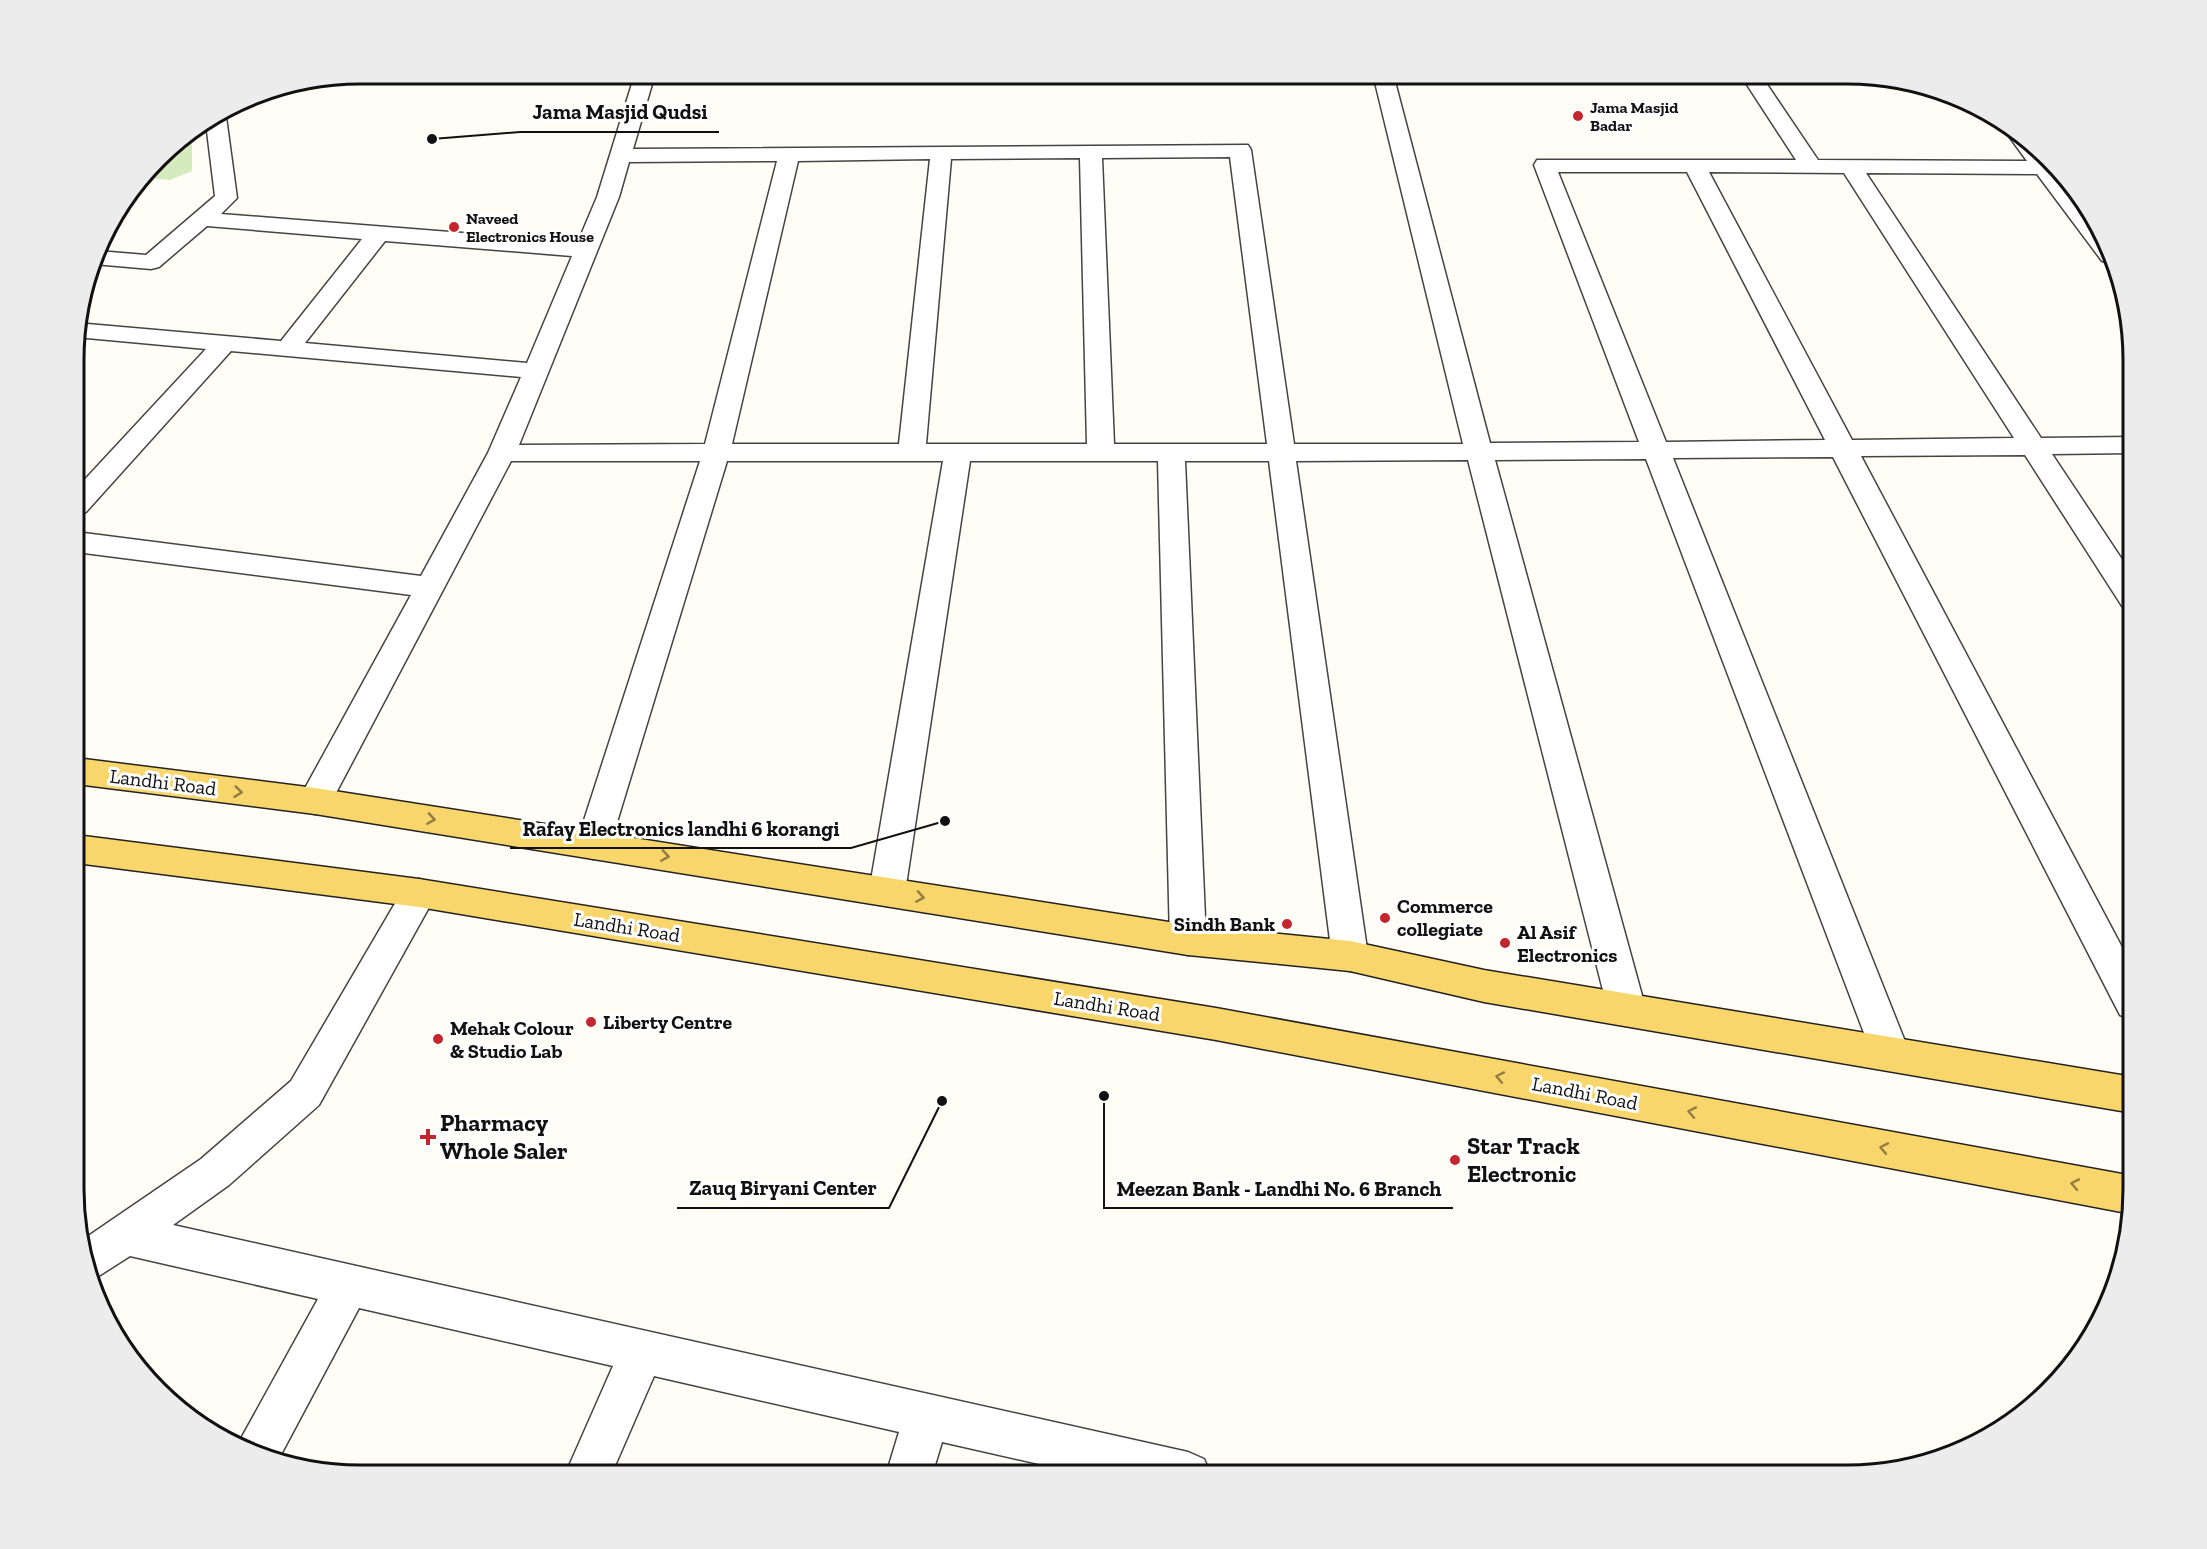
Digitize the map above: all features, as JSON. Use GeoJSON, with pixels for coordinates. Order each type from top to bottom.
{"type":"FeatureCollection","features":[{"type":"Feature","properties":{"kind":"main road","name":"Landhi Road"},"geometry":{"type":"LineString","coordinates":[[84,772],[315,801],[1188,940],[1350,956],[1484,986],[2123,1093]]}},
{"type":"Feature","properties":{"kind":"main road","name":"Landhi Road"},"geometry":{"type":"LineString","coordinates":[[84,850],[419,893],[1216,1024],[2123,1193]]}},
{"type":"Feature","properties":{"kind":"street"},"geometry":{"type":"LineString","coordinates":[[315,801],[502,453],[608,197],[642,84]]}},
{"type":"Feature","properties":{"kind":"street"},"geometry":{"type":"LineString","coordinates":[[1386,84],[1479,452],[1627,1010]]}},
{"type":"Feature","properties":{"kind":"street"},"geometry":{"type":"LineString","coordinates":[[1757,84],[1810,166]]}},
{"type":"Feature","properties":{"kind":"street"},"geometry":{"type":"LineString","coordinates":[[104,259],[151,262],[226,198],[217,124]]}},
{"type":"Feature","properties":{"kind":"street"},"geometry":{"type":"LineString","coordinates":[[620,156],[1239,150],[1350,956]]}},
{"type":"Feature","properties":{"kind":"street"},"geometry":{"type":"LineString","coordinates":[[1091,152],[1101,453]]}},
{"type":"Feature","properties":{"kind":"street"},"geometry":{"type":"LineString","coordinates":[[912,453],[941,153]]}},
{"type":"Feature","properties":{"kind":"street"},"geometry":{"type":"LineString","coordinates":[[593,845],[716,453],[789,154]]}},
{"type":"Feature","properties":{"kind":"street"},"geometry":{"type":"LineString","coordinates":[[2038,161],[2068,195]]}},
{"type":"Feature","properties":{"kind":"street"},"geometry":{"type":"LineString","coordinates":[[1891,1054],[1545,165],[2043,168]]}},
{"type":"Feature","properties":{"kind":"street"},"geometry":{"type":"LineString","coordinates":[[1695,166],[2123,985]]}},
{"type":"Feature","properties":{"kind":"street"},"geometry":{"type":"LineString","coordinates":[[1851,167],[2123,584]]}},
{"type":"Feature","properties":{"kind":"street"},"geometry":{"type":"LineString","coordinates":[[202,219],[586,250]]}},
{"type":"Feature","properties":{"kind":"street"},"geometry":{"type":"LineString","coordinates":[[287,349],[379,233]]}},
{"type":"Feature","properties":{"kind":"street"},"geometry":{"type":"LineString","coordinates":[[86,331],[537,371]]}},
{"type":"Feature","properties":{"kind":"street"},"geometry":{"type":"LineString","coordinates":[[84,497],[225,343]]}},
{"type":"Feature","properties":{"kind":"street"},"geometry":{"type":"LineString","coordinates":[[502,453],[1479,452],[2123,445]]}},
{"type":"Feature","properties":{"kind":"street"},"geometry":{"type":"LineString","coordinates":[[887,892],[958,453]]}},
{"type":"Feature","properties":{"kind":"street"},"geometry":{"type":"LineString","coordinates":[[1171,453],[1188,940]]}},
{"type":"Feature","properties":{"kind":"street"},"geometry":{"type":"LineString","coordinates":[[84,543],[431,587]]}},
{"type":"Feature","properties":{"kind":"street"},"geometry":{"type":"LineString","coordinates":[[93,1258],[215,1172],[305,1093],[419,893]]}},
{"type":"Feature","properties":{"kind":"street"},"geometry":{"type":"LineString","coordinates":[[126,1235],[1144,1465]]}},
{"type":"Feature","properties":{"kind":"street"},"geometry":{"type":"LineString","coordinates":[[261,1446],[348,1286]]}},
{"type":"Feature","properties":{"kind":"street"},"geometry":{"type":"LineString","coordinates":[[592,1465],[642,1352]]}},
{"type":"Feature","properties":{"kind":"street"},"geometry":{"type":"LineString","coordinates":[[912,1465],[927,1416]]}},
{"type":"Feature","properties":{"kind":"green space"},"geometry":{"type":"Polygon","coordinates":[[[192,141],[192,171],[170,180],[152,179],[192,141]]]}},
{"type":"Feature","properties":{"kind":"place","name":"Jama Masjid Badar"},"geometry":{"type":"Point","coordinates":[1578,116]}},
{"type":"Feature","properties":{"kind":"place","name":"Jama Masjid Qudsi"},"geometry":{"type":"Point","coordinates":[432,139]}},
{"type":"Feature","properties":{"kind":"place","name":"Naveed Electronics House"},"geometry":{"type":"Point","coordinates":[454,227]}},
{"type":"Feature","properties":{"kind":"place","name":"Rafay Electronics landhi 6 korangi"},"geometry":{"type":"Point","coordinates":[945,821]}},
{"type":"Feature","properties":{"kind":"place","name":"Commerce collegiate"},"geometry":{"type":"Point","coordinates":[1385,918]}},
{"type":"Feature","properties":{"kind":"place","name":"Sindh Bank"},"geometry":{"type":"Point","coordinates":[1287,924]}},
{"type":"Feature","properties":{"kind":"place","name":"Al Asif Electronics"},"geometry":{"type":"Point","coordinates":[1505,943]}},
{"type":"Feature","properties":{"kind":"place","name":"Liberty Centre"},"geometry":{"type":"Point","coordinates":[591,1022]}},
{"type":"Feature","properties":{"kind":"place","name":"Mehak Colour & Studio Lab"},"geometry":{"type":"Point","coordinates":[438,1039]}},
{"type":"Feature","properties":{"kind":"place","name":"Meezan Bank - Landhi No. 6 Branch"},"geometry":{"type":"Point","coordinates":[1104,1096]}},
{"type":"Feature","properties":{"kind":"place","name":"Zauq Biryani Center"},"geometry":{"type":"Point","coordinates":[942,1101]}},
{"type":"Feature","properties":{"kind":"place","name":"Pharmacy Whole Saler"},"geometry":{"type":"Point","coordinates":[428,1137]}},
{"type":"Feature","properties":{"kind":"place","name":"Star Track Electronic"},"geometry":{"type":"Point","coordinates":[1455,1160]}}]}
